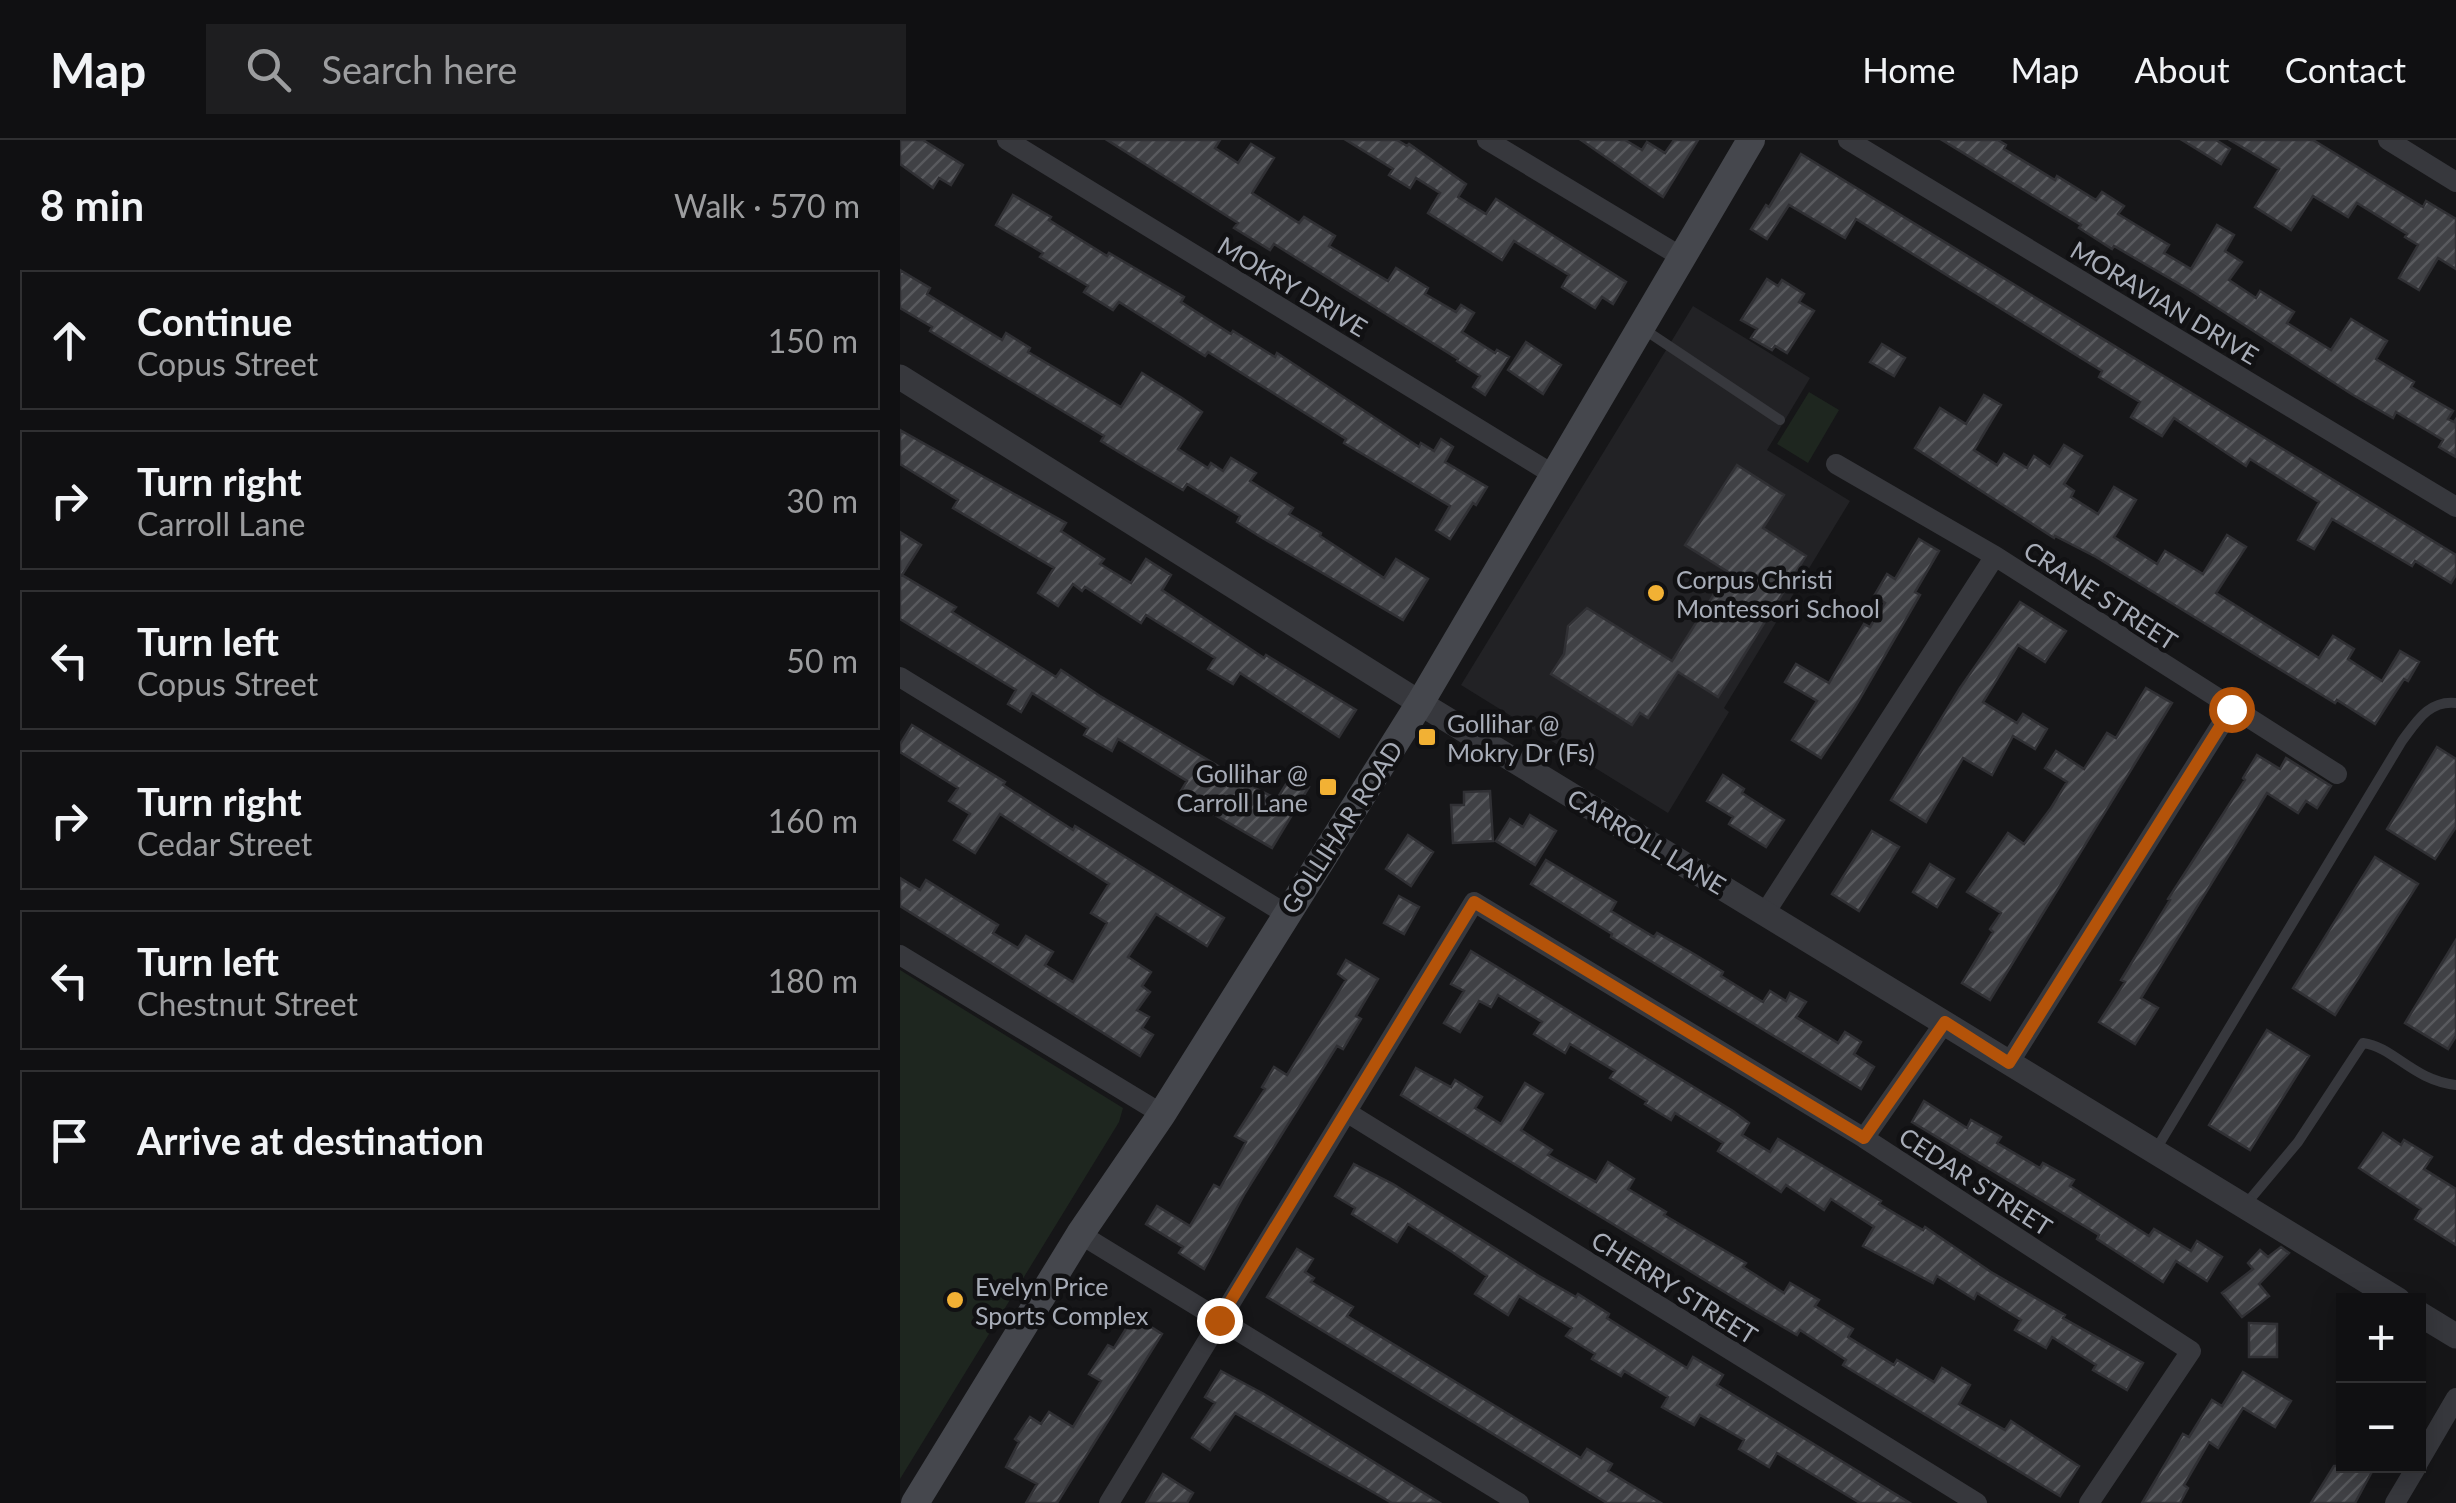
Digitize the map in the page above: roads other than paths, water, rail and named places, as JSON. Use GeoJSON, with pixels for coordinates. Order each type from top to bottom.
{"type":"FeatureCollection","features":[{"type":"Feature","properties":{"kind":"main road","name":"GOLLIHAR ROAD"},"geometry":{"type":"LineString","coordinates":[[915,1503],[1080,1234],[1162,1114],[1420,703],[1750,140]]}},
{"type":"Feature","properties":{"kind":"street","name":"MOKRY DRIVE"},"geometry":{"type":"LineString","coordinates":[[1007,140],[1554,476]]}},
{"type":"Feature","properties":{"kind":"street"},"geometry":{"type":"LineString","coordinates":[[1487,140],[1680,256]]}},
{"type":"Feature","properties":{"kind":"street","name":"MORAVIAN DRIVE"},"geometry":{"type":"LineString","coordinates":[[1848,140],[2456,507]]}},
{"type":"Feature","properties":{"kind":"street"},"geometry":{"type":"LineString","coordinates":[[2388,140],[2456,182]]}},
{"type":"Feature","properties":{"kind":"street","name":"CARROLL LANE"},"geometry":{"type":"LineString","coordinates":[[900,377],[1420,703],[2387,1293]]}},
{"type":"Feature","properties":{"kind":"street","name":"CRANE STREET"},"geometry":{"type":"LineString","coordinates":[[1836,464],[1995,556],[2337,774]]}},
{"type":"Feature","properties":{"kind":"street"},"geometry":{"type":"LineString","coordinates":[[1765,913],[1995,556]]}},
{"type":"Feature","properties":{"kind":"street"},"geometry":{"type":"LineString","coordinates":[[900,677],[1286,914]]}},
{"type":"Feature","properties":{"kind":"street"},"geometry":{"type":"LineString","coordinates":[[2009,1063],[2231,709]]}},
{"type":"Feature","properties":{"kind":"street","name":"CEDAR STREET"},"geometry":{"type":"LineString","coordinates":[[1348,1113],[1474,902],[1864,1138],[2191,1352],[2090,1503]]}},
{"type":"Feature","properties":{"kind":"street"},"geometry":{"type":"LineString","coordinates":[[900,954],[1162,1114]]}},
{"type":"Feature","properties":{"kind":"street"},"geometry":{"type":"LineString","coordinates":[[1864,1138],[1945,1022]]}},
{"type":"Feature","properties":{"kind":"street"},"geometry":{"type":"LineString","coordinates":[[1109,1503],[1348,1113]]}},
{"type":"Feature","properties":{"kind":"street","name":"CHERRY STREET"},"geometry":{"type":"LineString","coordinates":[[1348,1113],[1976,1503]]}},
{"type":"Feature","properties":{"kind":"street"},"geometry":{"type":"LineString","coordinates":[[1080,1234],[1519,1503]]}},
{"type":"Feature","properties":{"kind":"street"},"geometry":{"type":"LineString","coordinates":[[2426,1318],[2456,1336]]}},
{"type":"Feature","properties":{"kind":"street"},"geometry":{"type":"LineString","coordinates":[[2426,1450],[2456,1398]]}},
{"type":"Feature","properties":{"kind":"street"},"geometry":{"type":"LineString","coordinates":[[2395,1503],[2413,1473]]}},
{"type":"Feature","properties":{"kind":"lane"},"geometry":{"type":"LineString","coordinates":[[1640,326],[1780,420]]}},
{"type":"Feature","properties":{"kind":"lane"},"geometry":{"type":"LineString","coordinates":[[2154,1152],[2402,741],[2425,711],[2442,702],[2456,703]]}},
{"type":"Feature","properties":{"kind":"lane"},"geometry":{"type":"LineString","coordinates":[[2244,1206],[2298,1142],[2363,1043],[2374,1044],[2412,1072],[2436,1083],[2456,1085]]}},
{"type":"Feature","properties":{"kind":"place","name":"Corpus Christi Montessori School"},"geometry":{"type":"Point","coordinates":[1656,593]}},
{"type":"Feature","properties":{"kind":"place","name":"Gollihar @ Mokry Dr (Fs)"},"geometry":{"type":"Point","coordinates":[1427,737]}},
{"type":"Feature","properties":{"kind":"place","name":"Gollihar @ Carroll Lane"},"geometry":{"type":"Point","coordinates":[1328,787]}},
{"type":"Feature","properties":{"kind":"place","name":"Evelyn Price Sports Complex"},"geometry":{"type":"Point","coordinates":[955,1300]}}]}
